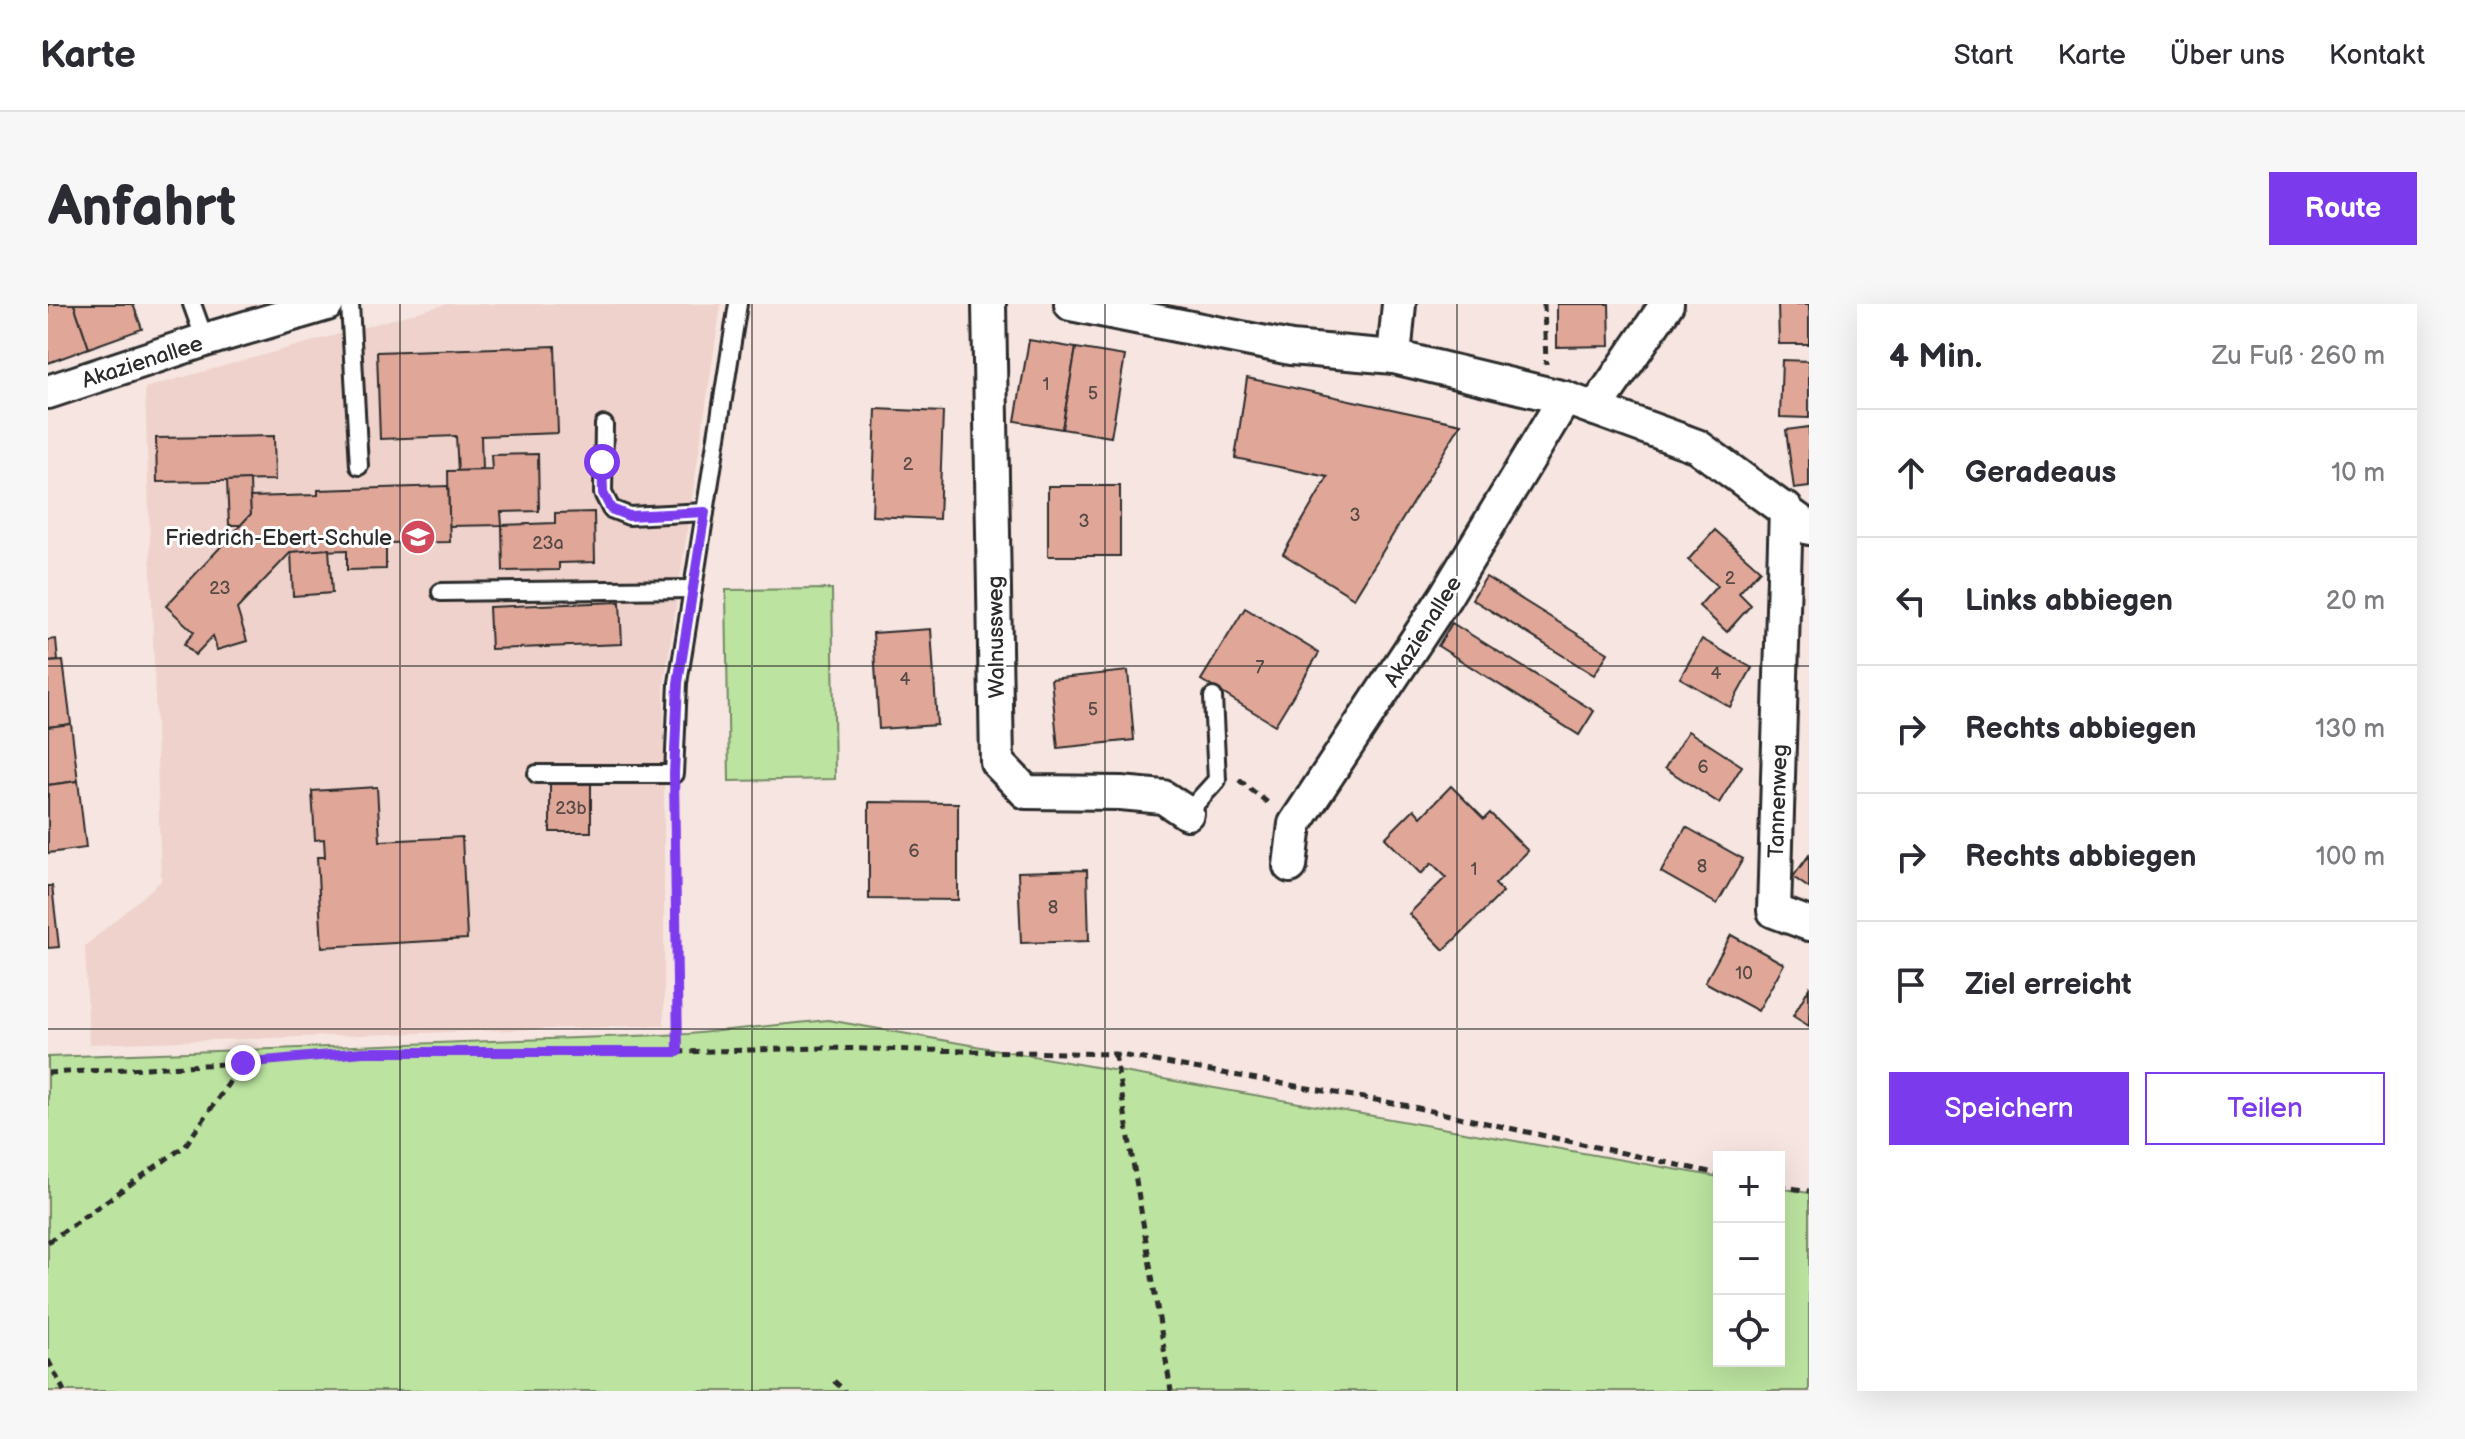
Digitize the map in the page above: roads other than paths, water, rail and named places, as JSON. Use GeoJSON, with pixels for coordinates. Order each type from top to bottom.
{"type":"FeatureCollection","features":[{"type":"Feature","properties":{"kind":"street","name":"Akazienallee"},"geometry":{"type":"LineString","coordinates":[[48,392],[327,304]]}},
{"type":"Feature","properties":{"kind":"street","name":"Walnussweg"},"geometry":{"type":"LineString","coordinates":[[989,304],[997,762],[1026,792],[1121,793],[1163,797],[1187,813]]}},
{"type":"Feature","properties":{"kind":"street"},"geometry":{"type":"LineString","coordinates":[[1071,304],[1291,348],[1394,357],[1556,396],[1697,446],[1798,519]]}},
{"type":"Feature","properties":{"kind":"street"},"geometry":{"type":"LineString","coordinates":[[1394,357],[1399,304]]}},
{"type":"Feature","properties":{"kind":"street"},"geometry":{"type":"LineString","coordinates":[[1595,409],[1667,304]]}},
{"type":"Feature","properties":{"kind":"street","name":"Akazienallee"},"geometry":{"type":"LineString","coordinates":[[1290,866],[1295,824],[1445,597],[1556,396]]}},
{"type":"Feature","properties":{"kind":"street","name":"Tannenweg"},"geometry":{"type":"LineString","coordinates":[[1798,519],[1774,911],[1809,924]]}},
{"type":"Feature","properties":{"kind":"lane"},"geometry":{"type":"LineString","coordinates":[[192,304],[205,340]]}},
{"type":"Feature","properties":{"kind":"lane"},"geometry":{"type":"LineString","coordinates":[[350,304],[359,466]]}},
{"type":"Feature","properties":{"kind":"lane"},"geometry":{"type":"LineString","coordinates":[[537,774],[674,774],[678,683],[738,304]]}},
{"type":"Feature","properties":{"kind":"lane"},"geometry":{"type":"LineString","coordinates":[[604,425],[603,493],[611,509],[629,516],[705,512]]}},
{"type":"Feature","properties":{"kind":"lane"},"geometry":{"type":"LineString","coordinates":[[441,592],[693,589]]}},
{"type":"Feature","properties":{"kind":"lane"},"geometry":{"type":"LineString","coordinates":[[1187,813],[1217,780],[1213,697]]}},
{"type":"Feature","properties":{"kind":"place","name":"Friedrich-Ebert-Schule"},"geometry":{"type":"Point","coordinates":[418,537]}}]}
